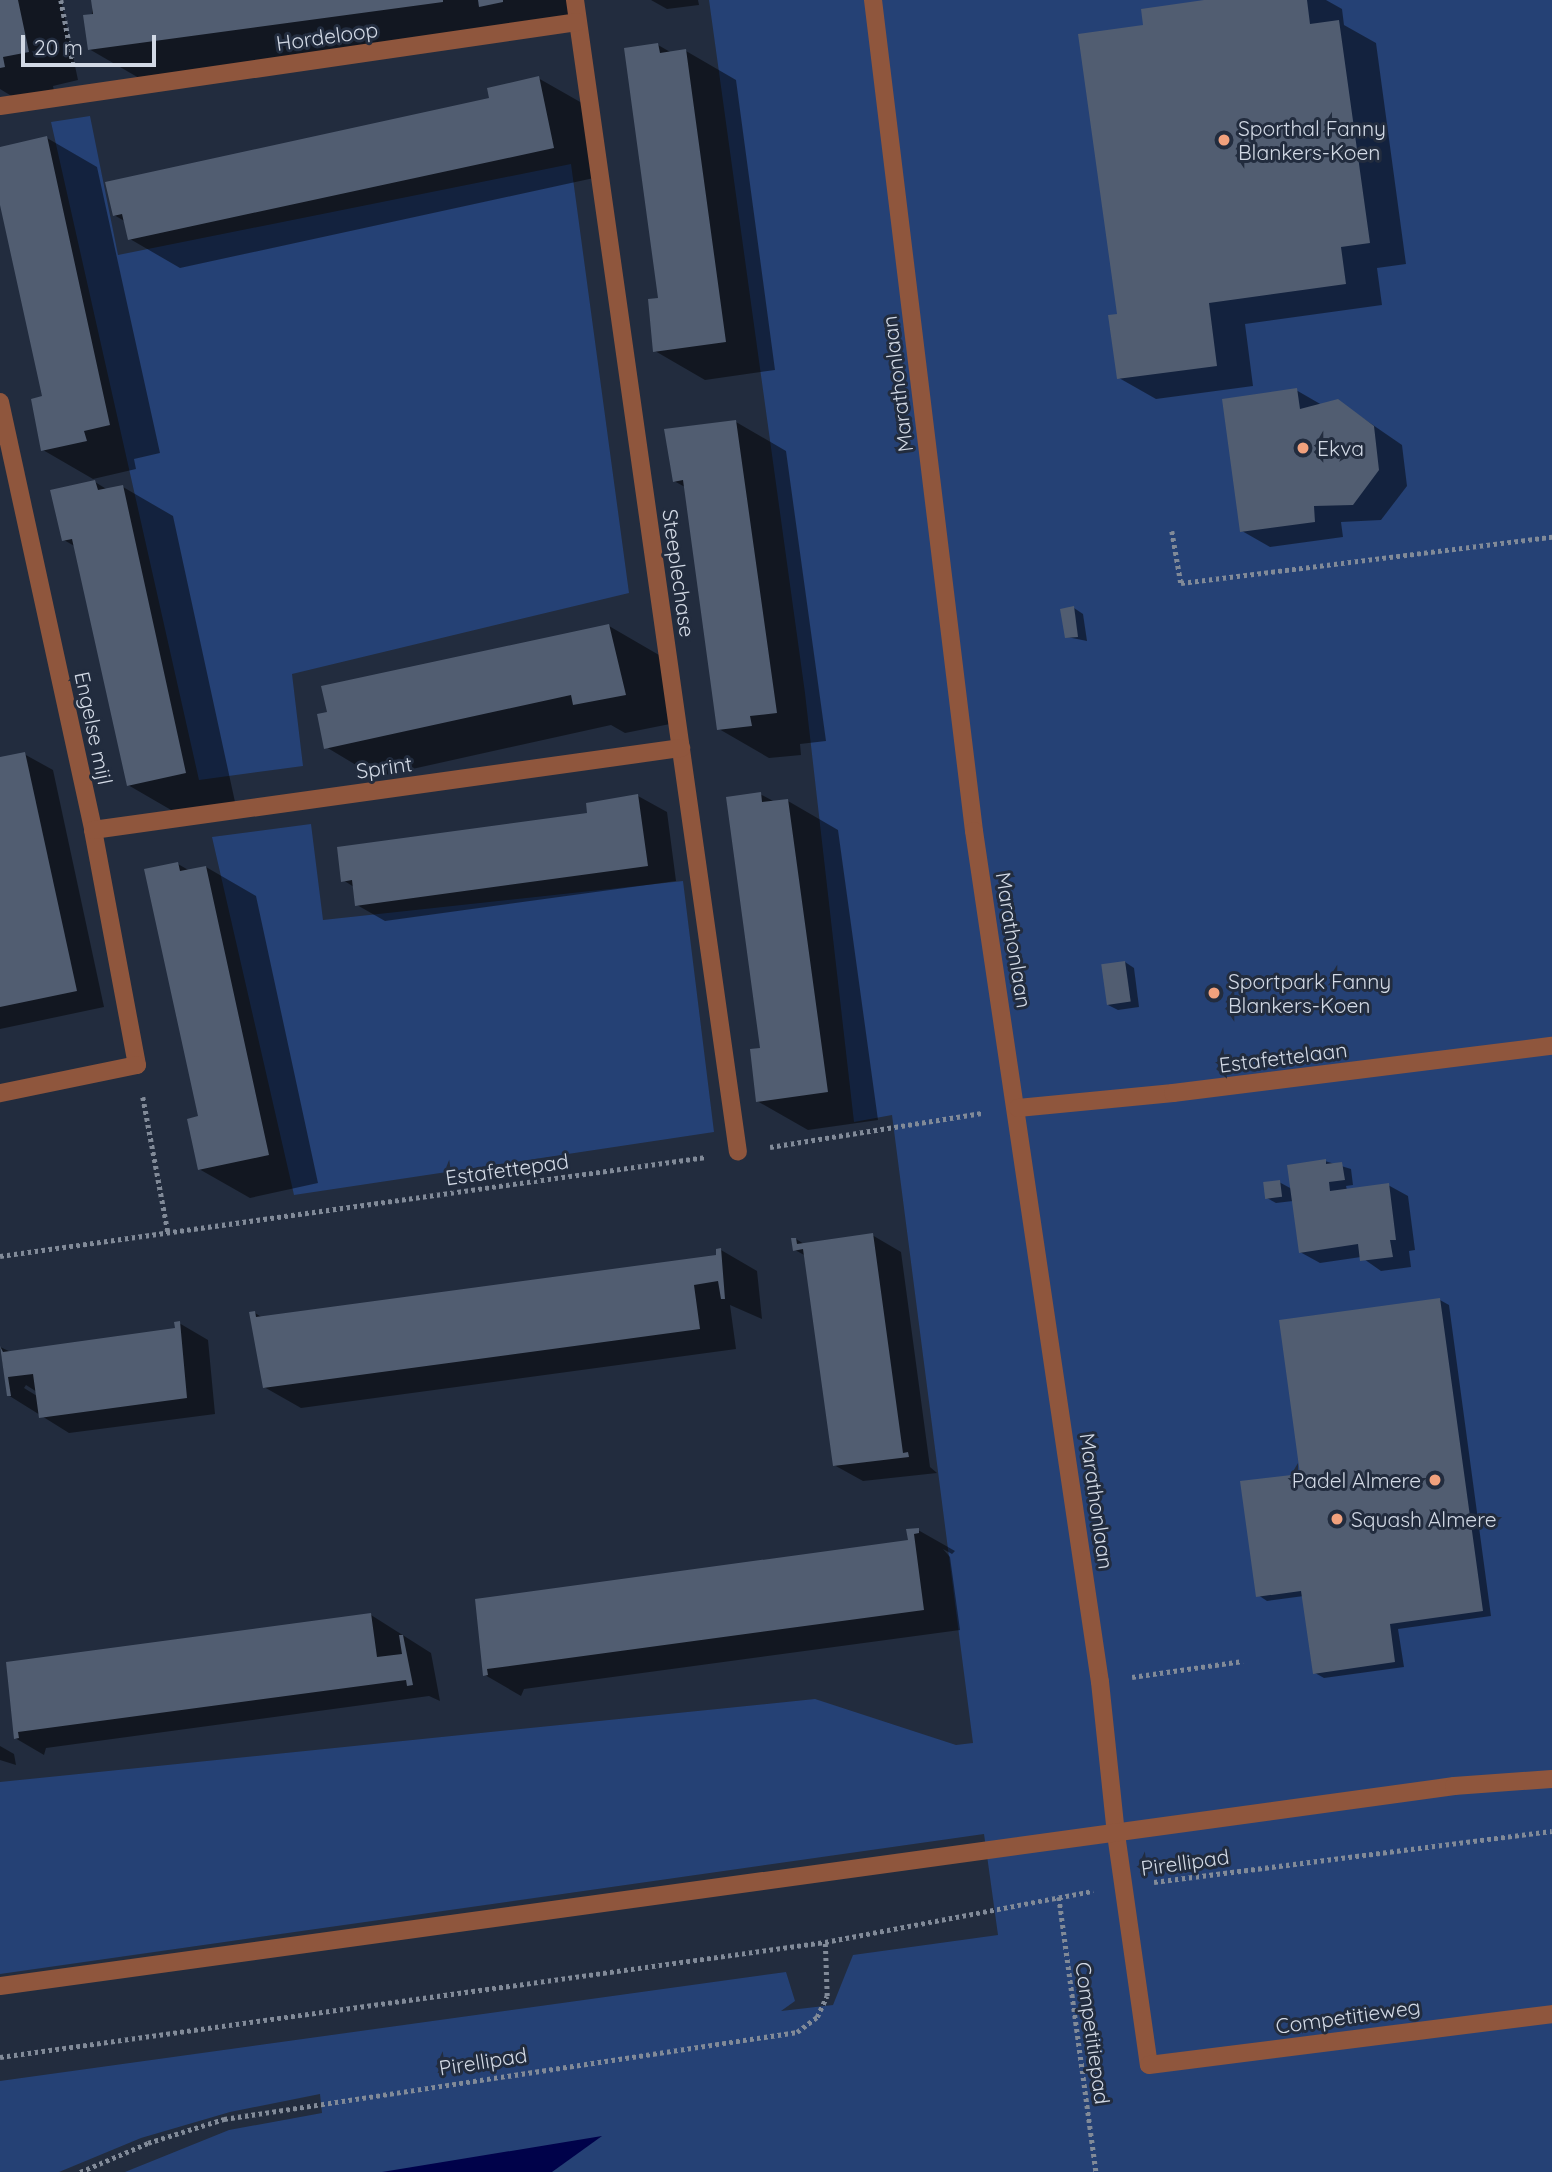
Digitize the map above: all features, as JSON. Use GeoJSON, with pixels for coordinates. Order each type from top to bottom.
{"type":"FeatureCollection","features":[{"type":"Feature","properties":{"kind":"street","name":"Steeplechase"},"geometry":{"type":"LineString","coordinates":[[575,0],[738,1152]]}},
{"type":"Feature","properties":{"kind":"street","name":"Marathonlaan"},"geometry":{"type":"LineString","coordinates":[[873,0],[974,831],[1018,1108],[1100,1682],[1116,1834],[1149,2066]]}},
{"type":"Feature","properties":{"kind":"street","name":"Hordeloop"},"geometry":{"type":"LineString","coordinates":[[0,106],[578,22]]}},
{"type":"Feature","properties":{"kind":"street","name":"Engelse mijl"},"geometry":{"type":"LineString","coordinates":[[0,402],[93,830],[137,1065]]}},
{"type":"Feature","properties":{"kind":"street","name":"Sprint"},"geometry":{"type":"LineString","coordinates":[[93,830],[681,748]]}},
{"type":"Feature","properties":{"kind":"street","name":"Estafettelaan"},"geometry":{"type":"LineString","coordinates":[[1018,1108],[1186,1092],[1552,1046]]}},
{"type":"Feature","properties":{"kind":"street"},"geometry":{"type":"LineString","coordinates":[[0,1093],[137,1065]]}},
{"type":"Feature","properties":{"kind":"street"},"geometry":{"type":"LineString","coordinates":[[0,1986],[1454,1786],[1552,1779]]}},
{"type":"Feature","properties":{"kind":"street","name":"Competitieweg"},"geometry":{"type":"LineString","coordinates":[[1149,2066],[1552,2014]]}},
{"type":"Feature","properties":{"kind":"path"},"geometry":{"type":"LineString","coordinates":[[61,0],[78,95]]}},
{"type":"Feature","properties":{"kind":"path"},"geometry":{"type":"LineString","coordinates":[[1172,531],[1181,583],[1552,537]]}},
{"type":"Feature","properties":{"kind":"path"},"geometry":{"type":"LineString","coordinates":[[137,1065],[168,1232]]}},
{"type":"Feature","properties":{"kind":"path","name":"Estafettepad"},"geometry":{"type":"LineString","coordinates":[[0,1256],[738,1152],[1018,1108]]}},
{"type":"Feature","properties":{"kind":"path"},"geometry":{"type":"LineString","coordinates":[[1100,1682],[1243,1661]]}},
{"type":"Feature","properties":{"kind":"path","name":"Pirellipad"},"geometry":{"type":"LineString","coordinates":[[0,2057],[825,1942],[1123,1886],[1552,1831]]}},
{"type":"Feature","properties":{"kind":"path","name":"Competitiepad"},"geometry":{"type":"LineString","coordinates":[[1059,1897],[1096,2172]]}},
{"type":"Feature","properties":{"kind":"path","name":"Pirellipad"},"geometry":{"type":"LineString","coordinates":[[80,2172],[148,2143],[224,2119],[797,2032],[817,2017],[827,1996],[825,1942]]}},
{"type":"Feature","properties":{"kind":"shaded area","name":"Sportpark Fanny Blankers-Koen"},"geometry":{"type":"Polygon","coordinates":[[[709,0],[1552,0],[1552,2172],[125,2172],[229,2130],[322,2113],[320,2094],[230,2112],[141,2138],[59,2172],[0,2172],[0,2081],[786,1972],[795,2001],[781,2011],[833,2005],[853,1955],[998,1935],[984,1834],[0,1974],[0,1782],[815,1699],[956,1745],[973,1743],[892,1115],[854,1122],[805,693],[709,0]]]}},
{"type":"Feature","properties":{"kind":"shaded area"},"geometry":{"type":"Polygon","coordinates":[[[90,116],[118,255],[571,164],[629,593],[292,674],[303,766],[199,780],[51,122],[90,116]]]}},
{"type":"Feature","properties":{"kind":"shaded area"},"geometry":{"type":"Polygon","coordinates":[[[311,824],[323,920],[683,881],[714,1132],[294,1195],[212,837],[311,824]]]}},
{"type":"Feature","properties":{"kind":"shaded area"},"geometry":{"type":"Polygon","coordinates":[[[602,2136],[552,2172],[382,2172],[602,2136]]]}},
{"type":"Feature","properties":{"kind":"building"},"geometry":{"type":"Polygon","coordinates":[[[0,0],[18,0],[29,52],[3,57],[5,67],[0,68],[0,0]]]}},
{"type":"Feature","properties":{"kind":"building"},"geometry":{"type":"Polygon","coordinates":[[[91,0],[443,2],[88,50],[83,15],[93,14],[91,0]]]}},
{"type":"Feature","properties":{"kind":"building"},"geometry":{"type":"Polygon","coordinates":[[[478,0],[503,0],[503,2],[479,7],[478,0]]]}},
{"type":"Feature","properties":{"kind":"building","name":"Sporthal Fanny Blankers-Koen"},"geometry":{"type":"Polygon","coordinates":[[[1204,0],[1307,0],[1310,24],[1339,20],[1370,243],[1341,247],[1346,284],[1209,303],[1217,366],[1117,379],[1108,315],[1117,314],[1078,34],[1143,25],[1141,9],[1204,0]]]}},
{"type":"Feature","properties":{"kind":"building"},"geometry":{"type":"Polygon","coordinates":[[[658,43],[660,53],[686,49],[726,342],[653,352],[648,299],[658,298],[624,48],[658,43]]]}},
{"type":"Feature","properties":{"kind":"building"},"geometry":{"type":"Polygon","coordinates":[[[539,76],[554,148],[128,240],[122,214],[113,216],[105,182],[489,98],[487,88],[539,76]]]}},
{"type":"Feature","properties":{"kind":"building"},"geometry":{"type":"Polygon","coordinates":[[[47,136],[110,425],[84,431],[87,441],[41,451],[31,399],[42,396],[0,205],[0,147],[47,136]]]}},
{"type":"Feature","properties":{"kind":"building","name":"Ekva"},"geometry":{"type":"Polygon","coordinates":[[[1297,388],[1300,409],[1338,399],[1374,426],[1379,470],[1353,505],[1314,506],[1315,522],[1240,532],[1222,399],[1297,388]]]}},
{"type":"Feature","properties":{"kind":"building"},"geometry":{"type":"Polygon","coordinates":[[[736,420],[777,713],[750,716],[752,726],[717,730],[683,480],[673,482],[664,429],[736,420]]]}},
{"type":"Feature","properties":{"kind":"building"},"geometry":{"type":"Polygon","coordinates":[[[95,480],[98,490],[123,485],[186,773],[127,786],[72,539],[62,541],[50,490],[95,480]]]}},
{"type":"Feature","properties":{"kind":"building"},"geometry":{"type":"Polygon","coordinates":[[[1074,606],[1078,637],[1065,638],[1060,609],[1074,606]]]}},
{"type":"Feature","properties":{"kind":"building"},"geometry":{"type":"Polygon","coordinates":[[[609,624],[626,695],[573,705],[571,695],[324,749],[317,714],[327,712],[321,686],[609,624]]]}},
{"type":"Feature","properties":{"kind":"building"},"geometry":{"type":"Polygon","coordinates":[[[25,752],[77,991],[0,1007],[0,757],[25,752]]]}},
{"type":"Feature","properties":{"kind":"building"},"geometry":{"type":"Polygon","coordinates":[[[761,792],[762,802],[788,799],[828,1092],[756,1102],[750,1049],[760,1048],[726,797],[761,792]]]}},
{"type":"Feature","properties":{"kind":"building"},"geometry":{"type":"Polygon","coordinates":[[[638,794],[648,866],[355,906],[352,880],[341,882],[337,847],[587,813],[586,803],[638,794]]]}},
{"type":"Feature","properties":{"kind":"building"},"geometry":{"type":"Polygon","coordinates":[[[178,862],[180,871],[206,866],[269,1155],[198,1170],[187,1119],[198,1116],[144,869],[178,862]]]}},
{"type":"Feature","properties":{"kind":"building"},"geometry":{"type":"Polygon","coordinates":[[[1125,961],[1131,1002],[1107,1005],[1101,964],[1125,961]]]}},
{"type":"Feature","properties":{"kind":"building"},"geometry":{"type":"Polygon","coordinates":[[[1326,1159],[1326,1164],[1342,1162],[1345,1180],[1329,1182],[1330,1191],[1389,1183],[1396,1240],[1390,1240],[1393,1257],[1360,1261],[1358,1244],[1299,1253],[1287,1165],[1326,1159]]]}},
{"type":"Feature","properties":{"kind":"building"},"geometry":{"type":"Polygon","coordinates":[[[1280,1180],[1282,1197],[1265,1199],[1263,1182],[1280,1180]]]}},
{"type":"Feature","properties":{"kind":"building"},"geometry":{"type":"Polygon","coordinates":[[[873,1233],[903,1453],[908,1452],[909,1457],[833,1466],[803,1249],[793,1251],[791,1238],[796,1238],[797,1244],[873,1233]]]}},
{"type":"Feature","properties":{"kind":"building"},"geometry":{"type":"Polygon","coordinates":[[[721,1248],[725,1299],[721,1299],[718,1281],[694,1285],[700,1329],[263,1388],[249,1312],[255,1311],[256,1317],[716,1255],[716,1249],[721,1248]]]}},
{"type":"Feature","properties":{"kind":"building"},"geometry":{"type":"Polygon","coordinates":[[[1440,1298],[1483,1611],[1390,1624],[1395,1662],[1313,1674],[1301,1591],[1256,1597],[1240,1481],[1300,1474],[1279,1320],[1440,1298]]]}},
{"type":"Feature","properties":{"kind":"building"},"geometry":{"type":"Polygon","coordinates":[[[180,1321],[187,1398],[39,1418],[33,1374],[8,1377],[11,1396],[7,1396],[0,1346],[3,1352],[175,1328],[174,1322],[180,1321]]]}},
{"type":"Feature","properties":{"kind":"building"},"geometry":{"type":"Polygon","coordinates":[[[919,1528],[919,1533],[914,1534],[924,1610],[487,1669],[488,1675],[483,1676],[475,1599],[908,1540],[906,1529],[919,1528]]]}},
{"type":"Feature","properties":{"kind":"building"},"geometry":{"type":"Polygon","coordinates":[[[371,1613],[377,1657],[402,1654],[399,1635],[403,1635],[413,1685],[407,1686],[406,1680],[18,1732],[19,1738],[14,1739],[6,1662],[371,1613]]]}},
{"type":"Feature","properties":{"kind":"place","name":"Sporthal Fanny Blankers-Koen"},"geometry":{"type":"Point","coordinates":[1224,140]}},
{"type":"Feature","properties":{"kind":"place","name":"Ekva"},"geometry":{"type":"Point","coordinates":[1303,448]}},
{"type":"Feature","properties":{"kind":"place","name":"Sportpark Fanny Blankers-Koen"},"geometry":{"type":"Point","coordinates":[1214,993]}},
{"type":"Feature","properties":{"kind":"place","name":"Padel Almere"},"geometry":{"type":"Point","coordinates":[1435,1480]}},
{"type":"Feature","properties":{"kind":"place","name":"Squash Almere"},"geometry":{"type":"Point","coordinates":[1337,1519]}}]}
